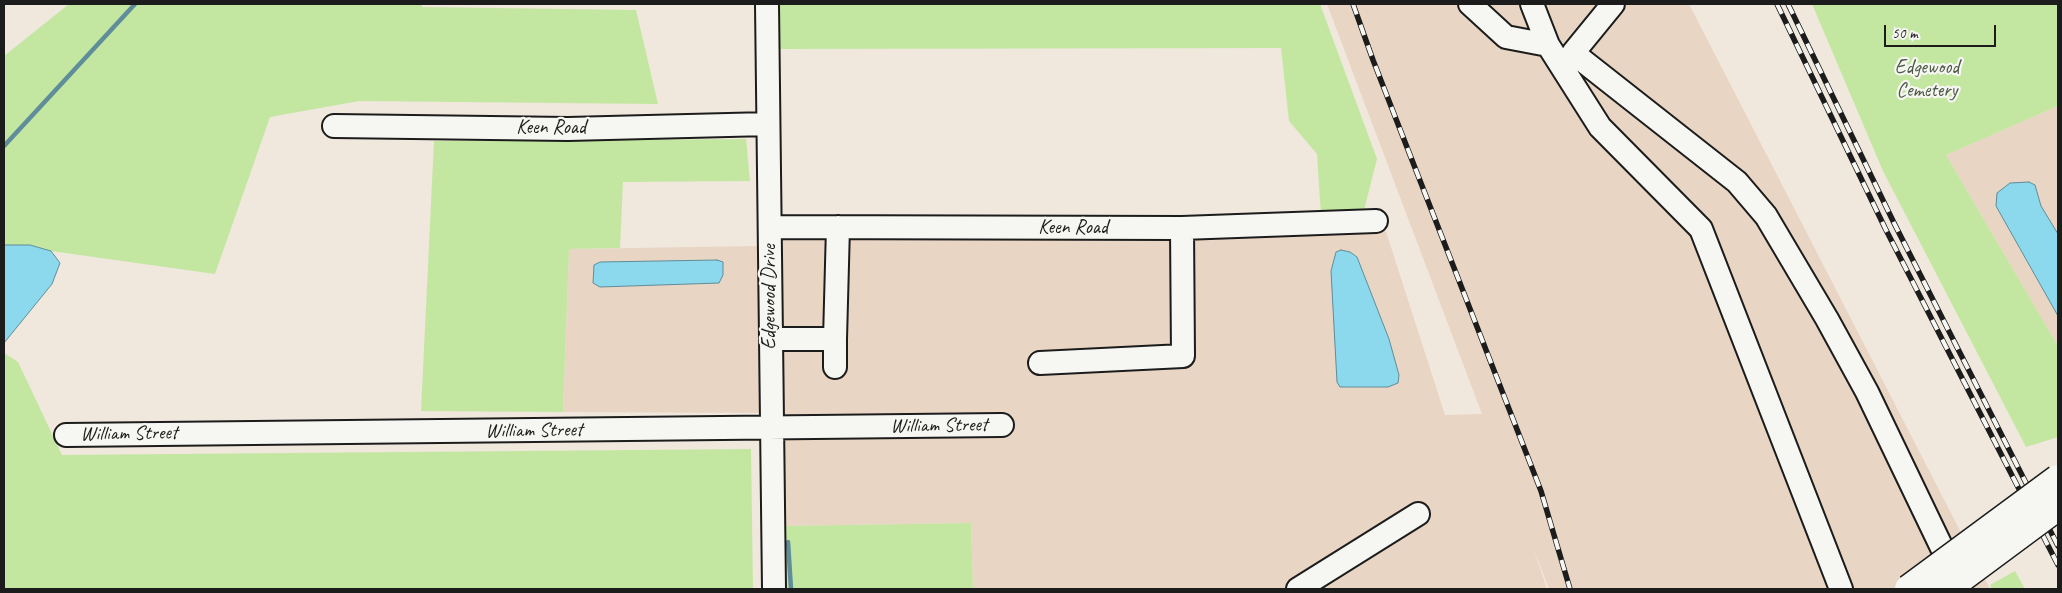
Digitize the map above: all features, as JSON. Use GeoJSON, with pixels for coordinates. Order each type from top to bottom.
{"type":"FeatureCollection","features":[{"type":"Feature","properties":{"kind":"main road"},"geometry":{"type":"LineString","coordinates":[[1909,589],[2058,479]]}},
{"type":"Feature","properties":{"kind":"main road"},"geometry":{"type":"LineString","coordinates":[[1946,589],[2058,506]]}},
{"type":"Feature","properties":{"kind":"street","name":"Edgewood Drive"},"geometry":{"type":"LineString","coordinates":[[767,4],[774,589]]}},
{"type":"Feature","properties":{"kind":"street"},"geometry":{"type":"LineString","coordinates":[[1470,4],[1506,37],[1548,45],[1574,53],[1736,182],[1766,216],[1827,319],[1867,392],[1962,589]]}},
{"type":"Feature","properties":{"kind":"street"},"geometry":{"type":"LineString","coordinates":[[1532,4],[1548,45],[1600,127],[1701,229],[1841,589]]}},
{"type":"Feature","properties":{"kind":"street"},"geometry":{"type":"LineString","coordinates":[[1574,53],[1613,4]]}},
{"type":"Feature","properties":{"kind":"street","name":"Keen Road"},"geometry":{"type":"LineString","coordinates":[[334,126],[568,129],[768,124]]}},
{"type":"Feature","properties":{"kind":"street","name":"Keen Road"},"geometry":{"type":"LineString","coordinates":[[770,227],[1182,228],[1376,221]]}},
{"type":"Feature","properties":{"kind":"street"},"geometry":{"type":"LineString","coordinates":[[835,367],[838,227]]}},
{"type":"Feature","properties":{"kind":"street"},"geometry":{"type":"LineString","coordinates":[[1040,363],[1182,356],[1182,228]]}},
{"type":"Feature","properties":{"kind":"street"},"geometry":{"type":"LineString","coordinates":[[771,339],[835,339]]}},
{"type":"Feature","properties":{"kind":"street","name":"William Street"},"geometry":{"type":"LineString","coordinates":[[66,435],[1002,425]]}},
{"type":"Feature","properties":{"kind":"street"},"geometry":{"type":"LineString","coordinates":[[1298,589],[1418,514]]}},
{"type":"Feature","properties":{"kind":"shaded area"},"geometry":{"type":"Polygon","coordinates":[[[1327,4],[1689,4],[1990,589],[1549,589],[1533,547],[1547,589],[973,589],[971,523],[781,526],[776,234],[1380,213],[1445,415],[1482,414],[1327,4]]]}},
{"type":"Feature","properties":{"kind":"shaded area"},"geometry":{"type":"Polygon","coordinates":[[[2058,106],[2058,346],[1946,155],[2058,106]]]}},
{"type":"Feature","properties":{"kind":"shaded area"},"geometry":{"type":"Polygon","coordinates":[[[758,246],[761,413],[563,412],[569,249],[758,246]]]}},
{"type":"Feature","properties":{"kind":"green space"},"geometry":{"type":"Polygon","coordinates":[[[69,4],[422,4],[422,7],[636,10],[658,104],[359,101],[270,117],[215,274],[51,251],[30,245],[4,245],[4,56],[69,4]]]}},
{"type":"Feature","properties":{"kind":"green space"},"geometry":{"type":"Polygon","coordinates":[[[776,4],[1320,4],[1377,159],[1363,214],[1321,215],[1317,154],[1289,121],[1281,48],[775,49],[776,4]]]}},
{"type":"Feature","properties":{"kind":"green space","name":"Edgewood Cemetery"},"geometry":{"type":"Polygon","coordinates":[[[1812,4],[2058,4],[2058,106],[1946,155],[2058,346],[2058,437],[2026,447],[1883,171],[1812,4]]]}},
{"type":"Feature","properties":{"kind":"green space"},"geometry":{"type":"Polygon","coordinates":[[[746,139],[750,181],[623,182],[620,248],[569,249],[563,412],[421,411],[434,141],[746,139]]]}},
{"type":"Feature","properties":{"kind":"green space"},"geometry":{"type":"Polygon","coordinates":[[[4,353],[18,362],[62,455],[751,449],[753,589],[4,589],[4,353]]]}},
{"type":"Feature","properties":{"kind":"green space"},"geometry":{"type":"Polygon","coordinates":[[[971,523],[973,589],[782,589],[781,526],[971,523]]]}},
{"type":"Feature","properties":{"kind":"green space"},"geometry":{"type":"Polygon","coordinates":[[[2015,571],[2025,589],[1992,589],[1990,585],[2015,571]]]}},
{"type":"Feature","properties":{"kind":"water"},"geometry":{"type":"Polygon","coordinates":[[[2029,182],[2035,185],[2041,206],[2058,234],[2058,316],[1996,206],[1997,193],[2010,183],[2029,182]]]}},
{"type":"Feature","properties":{"kind":"water"},"geometry":{"type":"Polygon","coordinates":[[[4,245],[30,245],[51,251],[60,263],[52,284],[4,343],[4,245]]]}},
{"type":"Feature","properties":{"kind":"water"},"geometry":{"type":"Polygon","coordinates":[[[1341,250],[1350,252],[1357,257],[1389,339],[1399,375],[1398,383],[1388,387],[1340,387],[1337,382],[1331,271],[1336,252],[1341,250]]]}},
{"type":"Feature","properties":{"kind":"water"},"geometry":{"type":"Polygon","coordinates":[[[717,260],[723,262],[723,275],[719,283],[600,287],[593,283],[594,265],[600,262],[717,260]]]}},
{"type":"Feature","properties":{"kind":"waterway"},"geometry":{"type":"LineString","coordinates":[[4,146],[135,4]]}},
{"type":"Feature","properties":{"kind":"waterway"},"geometry":{"type":"LineString","coordinates":[[788,542],[791,589]]}},
{"type":"Feature","properties":{"kind":"railway"},"geometry":{"type":"LineString","coordinates":[[1353,4],[1373,60],[1541,491],[1570,589]]}},
{"type":"Feature","properties":{"kind":"railway"},"geometry":{"type":"LineString","coordinates":[[1777,4],[1885,228],[2058,565]]}},
{"type":"Feature","properties":{"kind":"railway"},"geometry":{"type":"LineString","coordinates":[[1788,4],[1894,223],[2058,546]]}}]}
